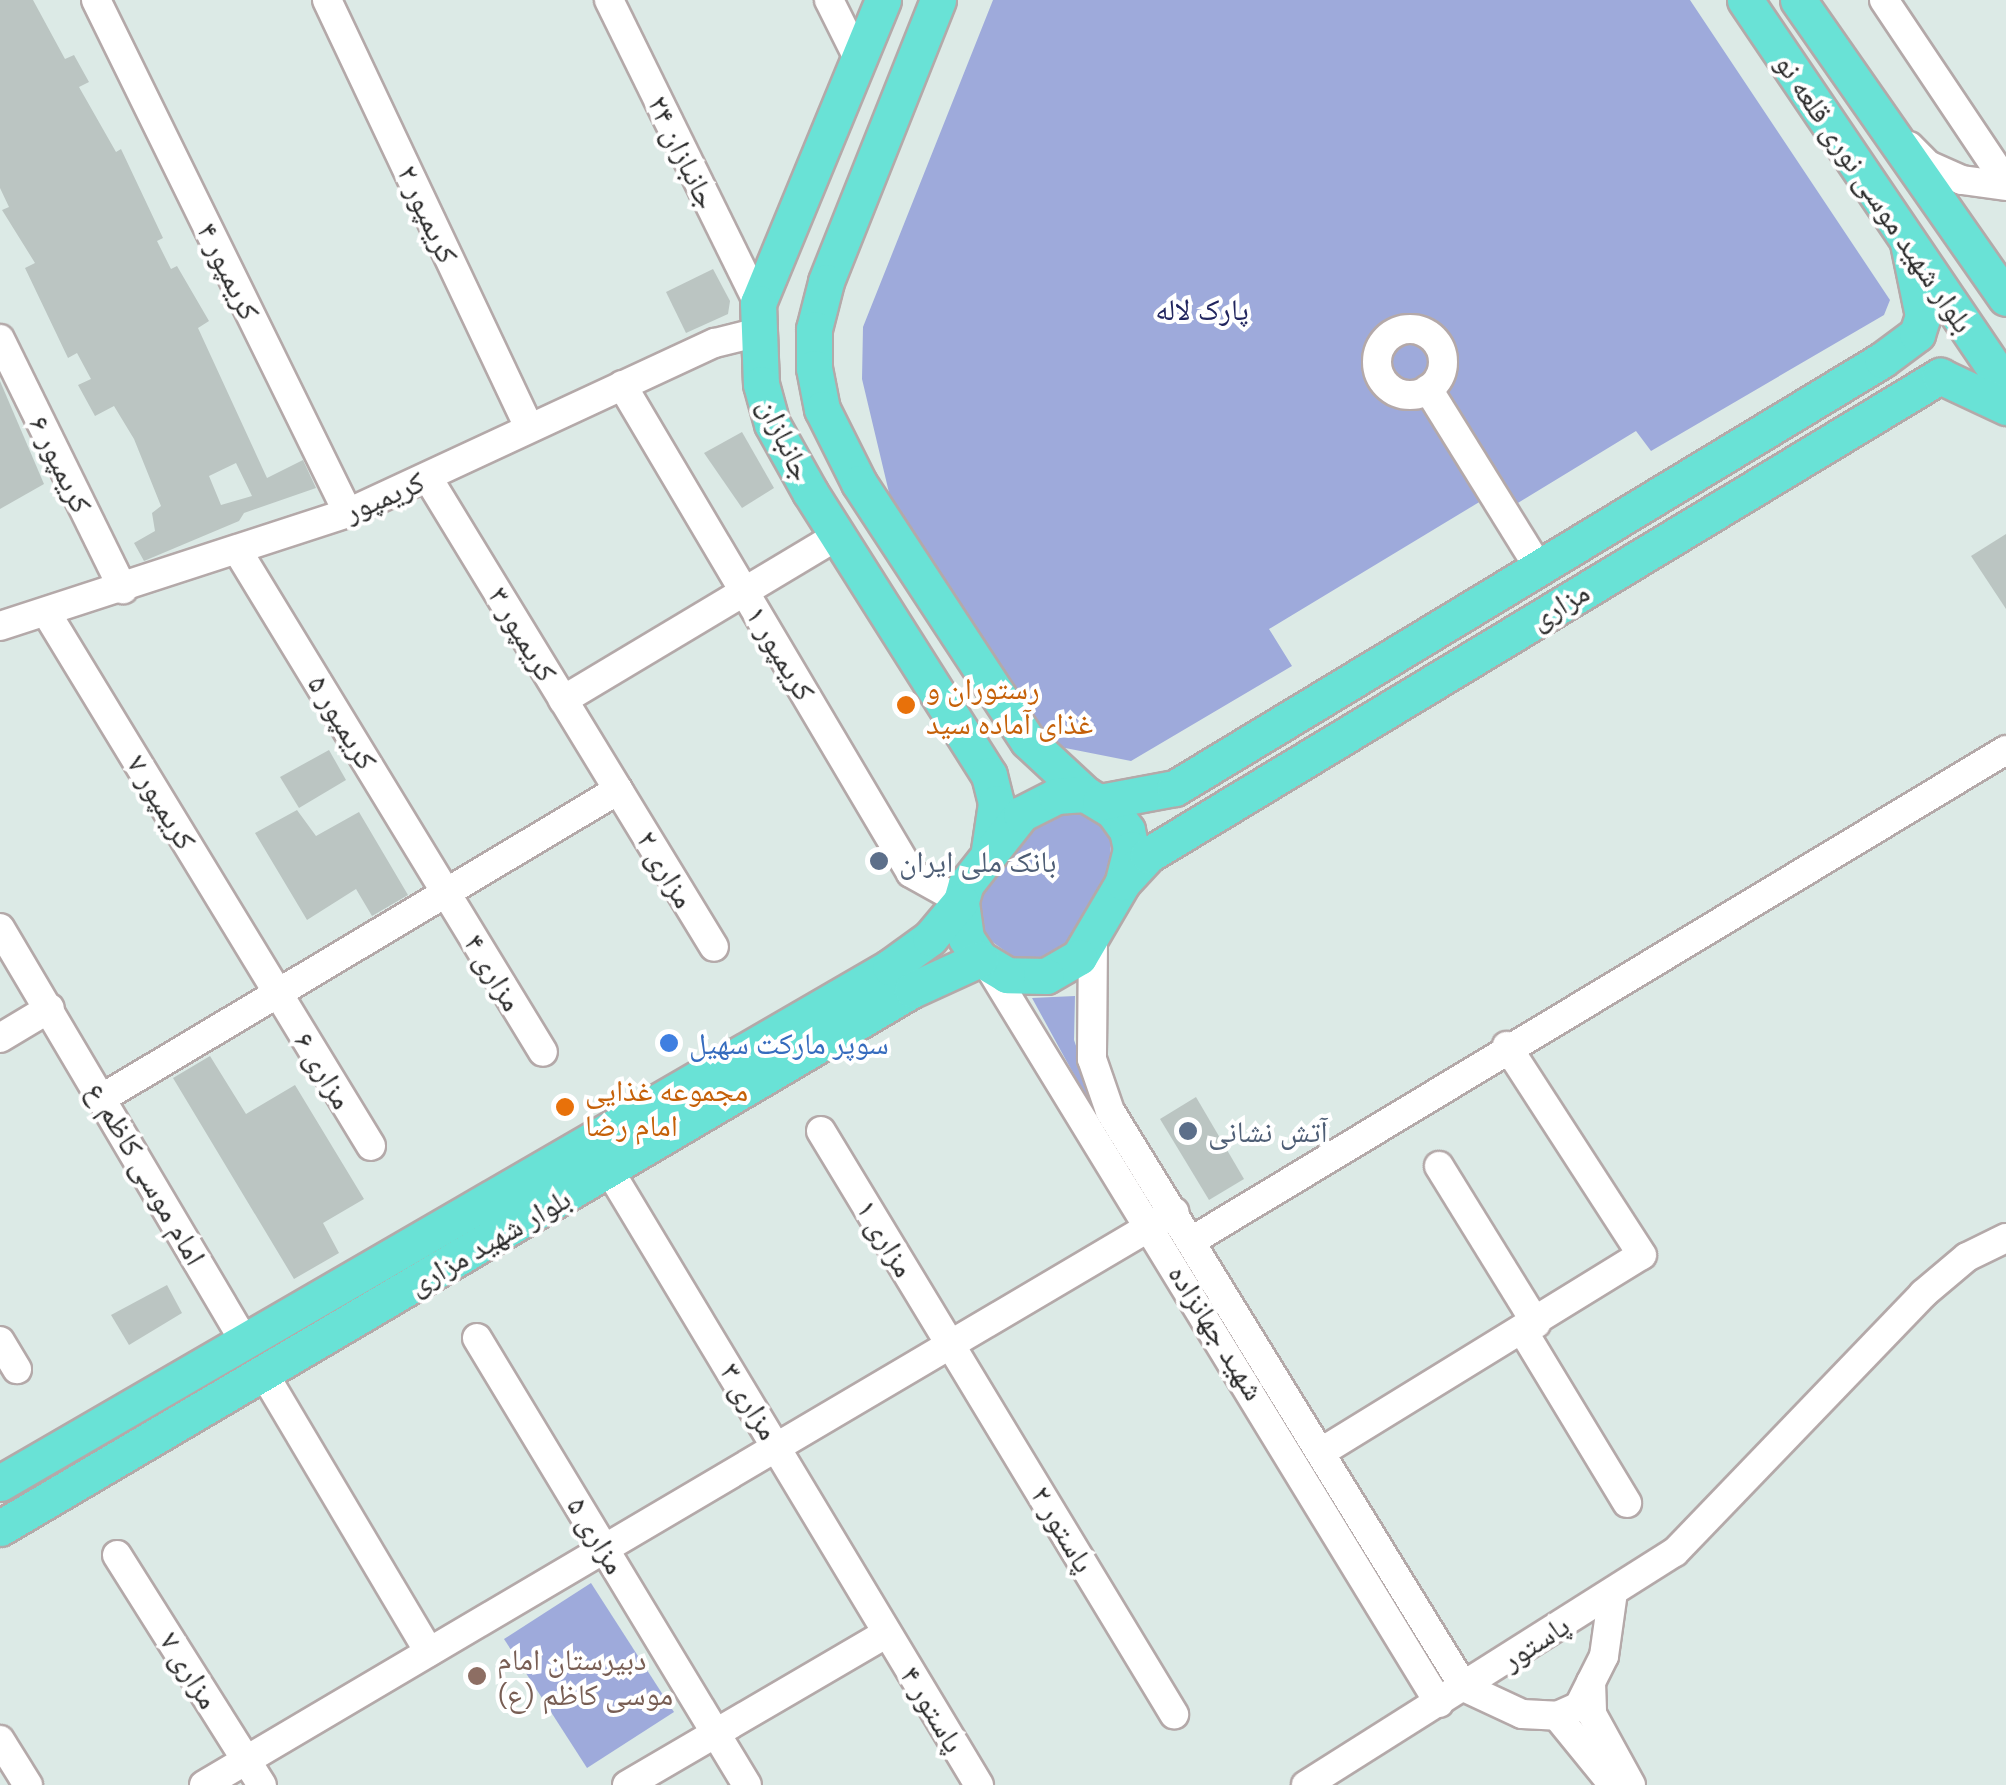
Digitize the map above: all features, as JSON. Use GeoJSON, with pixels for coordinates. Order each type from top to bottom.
{"type":"FeatureCollection","features":[{"type":"Feature","properties":{"kind":"main road"},"geometry":{"type":"LineString","coordinates":[[756,318],[883,0]]}},
{"type":"Feature","properties":{"kind":"main road","name":"جانبازان"},"geometry":{"type":"LineString","coordinates":[[938,0],[826,282],[814,329],[814,368],[822,409],[859,483],[1028,740],[1093,798]]}},
{"type":"Feature","properties":{"kind":"main road","name":"بلوار شهید موسی نوری قلعه نو"},"geometry":{"type":"LineString","coordinates":[[1745,0],[2006,386]]}},
{"type":"Feature","properties":{"kind":"main road","name":"بلوار شهید موسی نوری قلعه نو"},"geometry":{"type":"LineString","coordinates":[[1798,0],[2006,298]]}},
{"type":"Feature","properties":{"kind":"main road"},"geometry":{"type":"LineString","coordinates":[[1908,243],[1922,294],[1917,334]]}},
{"type":"Feature","properties":{"kind":"main road","name":"جانبازان"},"geometry":{"type":"LineString","coordinates":[[756,318],[772,424],[989,775],[996,804],[989,850]]}},
{"type":"Feature","properties":{"kind":"main road"},"geometry":{"type":"LineString","coordinates":[[1093,798],[1127,830],[1130,866],[1093,940],[1046,976],[1026,979],[984,962],[961,923],[961,901],[989,850],[1040,801],[1175,788],[1917,334]]}},
{"type":"Feature","properties":{"kind":"main road"},"geometry":{"type":"LineString","coordinates":[[1917,334],[1933,349],[1940,376],[2006,406]]}},
{"type":"Feature","properties":{"kind":"main road","name":"مزاری"},"geometry":{"type":"LineString","coordinates":[[1123,882],[1148,855],[1940,376]]}},
{"type":"Feature","properties":{"kind":"main road","name":"بلوار شهید مزاری"},"geometry":{"type":"LineString","coordinates":[[0,1483],[890,967],[930,938],[961,901]]}},
{"type":"Feature","properties":{"kind":"main road","name":"بلوار شهید مزاری"},"geometry":{"type":"LineString","coordinates":[[0,1528],[912,990],[984,962]]}},
{"type":"Feature","properties":{"kind":"main road"},"geometry":{"type":"LineString","coordinates":[[244,1340],[264,1374]]}},
{"type":"Feature","properties":{"kind":"street","name":"کریمپور ۴"},"geometry":{"type":"LineString","coordinates":[[96,0],[348,513]]}},
{"type":"Feature","properties":{"kind":"street","name":"کریمپور ۲"},"geometry":{"type":"LineString","coordinates":[[327,0],[529,427]]}},
{"type":"Feature","properties":{"kind":"street","name":"جانبازان ۲۴"},"geometry":{"type":"LineString","coordinates":[[609,0],[756,318]]}},
{"type":"Feature","properties":{"kind":"street"},"geometry":{"type":"LineString","coordinates":[[829,0],[859,60]]}},
{"type":"Feature","properties":{"kind":"street"},"geometry":{"type":"LineString","coordinates":[[1884,0],[2006,184]]}},
{"type":"Feature","properties":{"kind":"street"},"geometry":{"type":"LineString","coordinates":[[1890,127],[1928,165],[1962,180],[2006,184]]}},
{"type":"Feature","properties":{"kind":"street","name":"کریمپور"},"geometry":{"type":"LineString","coordinates":[[0,626],[239,553],[348,513],[715,343],[756,318]]}},
{"type":"Feature","properties":{"kind":"street","name":"کریمپور ۶"},"geometry":{"type":"LineString","coordinates":[[0,338],[123,588]]}},
{"type":"Feature","properties":{"kind":"street","name":"کریمپور ۱"},"geometry":{"type":"LineString","coordinates":[[622,384],[911,873],[961,901]]}},
{"type":"Feature","properties":{"kind":"street"},"geometry":{"type":"LineString","coordinates":[[1428,389],[1539,568]]}},
{"type":"Feature","properties":{"kind":"street","name":"کریمپور ۳"},"geometry":{"type":"LineString","coordinates":[[428,478],[618,790]]}},
{"type":"Feature","properties":{"kind":"street"},"geometry":{"type":"LineString","coordinates":[[563,700],[838,536]]}},
{"type":"Feature","properties":{"kind":"street","name":"کریمپور ۵"},"geometry":{"type":"LineString","coordinates":[[239,553],[446,892]]}},
{"type":"Feature","properties":{"kind":"street","name":"کریمپور ۷"},"geometry":{"type":"LineString","coordinates":[[46,612],[278,993]]}},
{"type":"Feature","properties":{"kind":"street"},"geometry":{"type":"LineString","coordinates":[[1193,1240],[1507,1046],[2006,750]]}},
{"type":"Feature","properties":{"kind":"street"},"geometry":{"type":"LineString","coordinates":[[104,1097],[618,790]]}},
{"type":"Feature","properties":{"kind":"street","name":"مزاری ۲"},"geometry":{"type":"LineString","coordinates":[[618,790],[714,948]]}},
{"type":"Feature","properties":{"kind":"street","name":"مزاری ۴"},"geometry":{"type":"LineString","coordinates":[[446,892],[543,1052]]}},
{"type":"Feature","properties":{"kind":"street","name":"امام موسی کاظم ع"},"geometry":{"type":"LineString","coordinates":[[0,928],[104,1097],[244,1340]]}},
{"type":"Feature","properties":{"kind":"street","name":"شهید جهانزاده"},"geometry":{"type":"LineString","coordinates":[[1093,940],[1096,1070],[1110,1110],[1164,1220],[1439,1703]]}},
{"type":"Feature","properties":{"kind":"street","name":"شهید جهانزاده"},"geometry":{"type":"LineString","coordinates":[[984,962],[1164,1220],[1193,1240],[1464,1687]]}},
{"type":"Feature","properties":{"kind":"street","name":"مزاری ۶"},"geometry":{"type":"LineString","coordinates":[[278,993],[370,1146]]}},
{"type":"Feature","properties":{"kind":"street"},"geometry":{"type":"LineString","coordinates":[[0,1038],[50,1008]]}},
{"type":"Feature","properties":{"kind":"street"},"geometry":{"type":"LineString","coordinates":[[1323,1451],[1642,1255],[1507,1046]]}},
{"type":"Feature","properties":{"kind":"street","name":"مزاری ۱"},"geometry":{"type":"LineString","coordinates":[[821,1130],[952,1345]]}},
{"type":"Feature","properties":{"kind":"street"},"geometry":{"type":"LineString","coordinates":[[1439,1166],[1628,1503]]}},
{"type":"Feature","properties":{"kind":"street","name":"مزاری ۳"},"geometry":{"type":"LineString","coordinates":[[609,1170],[777,1443],[887,1633]]}},
{"type":"Feature","properties":{"kind":"street"},"geometry":{"type":"LineString","coordinates":[[204,1785],[602,1545],[1164,1220]]}},
{"type":"Feature","properties":{"kind":"street","name":"پاستور"},"geometry":{"type":"LineString","coordinates":[[1306,1785],[1674,1552],[1923,1294],[1966,1257],[2006,1238]]}},
{"type":"Feature","properties":{"kind":"street","name":"مزاری ۵"},"geometry":{"type":"LineString","coordinates":[[478,1338],[748,1785]]}},
{"type":"Feature","properties":{"kind":"street"},"geometry":{"type":"LineString","coordinates":[[0,1341],[17,1368]]}},
{"type":"Feature","properties":{"kind":"street","name":"پاستور ۲"},"geometry":{"type":"LineString","coordinates":[[952,1345],[1174,1714]]}},
{"type":"Feature","properties":{"kind":"street"},"geometry":{"type":"LineString","coordinates":[[264,1374],[429,1652]]}},
{"type":"Feature","properties":{"kind":"street","name":"مزاری ۷"},"geometry":{"type":"LineString","coordinates":[[117,1555],[262,1785]]}},
{"type":"Feature","properties":{"kind":"street"},"geometry":{"type":"LineString","coordinates":[[1557,1716],[1579,1706],[1604,1656],[1613,1592]]}},
{"type":"Feature","properties":{"kind":"street"},"geometry":{"type":"LineString","coordinates":[[627,1785],[887,1633]]}},
{"type":"Feature","properties":{"kind":"street","name":"پاستور ۴"},"geometry":{"type":"LineString","coordinates":[[887,1633],[979,1785]]}},
{"type":"Feature","properties":{"kind":"street"},"geometry":{"type":"LineString","coordinates":[[1591,1682],[1592,1714],[1630,1785]]}},
{"type":"Feature","properties":{"kind":"street"},"geometry":{"type":"LineString","coordinates":[[1464,1687],[1496,1706],[1557,1716],[1578,1735],[1611,1785]]}},
{"type":"Feature","properties":{"kind":"street"},"geometry":{"type":"LineString","coordinates":[[0,1740],[28,1785]]}},
{"type":"Feature","properties":{"kind":"green space","name":"پارک لاله"},"geometry":{"type":"Polygon","coordinates":[[[993,0],[1690,0],[1890,300],[1884,315],[1651,451],[1636,431],[1495,517],[1481,501],[1269,629],[1292,666],[1131,761],[1045,744],[891,501],[862,379],[863,327],[993,0]]]}},
{"type":"Feature","properties":{"kind":"green space"},"geometry":{"type":"Polygon","coordinates":[[[1079,810],[1099,821],[1111,840],[1110,874],[1059,957],[1022,963],[984,936],[977,911],[984,886],[1040,816],[1079,810]]]}},
{"type":"Feature","properties":{"kind":"green space"},"geometry":{"type":"Polygon","coordinates":[[[1075,996],[1074,1040],[1107,1135],[1032,998],[1075,996]]]}},
{"type":"Feature","properties":{"kind":"green space"},"geometry":{"type":"Polygon","coordinates":[[[591,1583],[674,1712],[587,1768],[504,1639],[591,1583]]]}},
{"type":"Feature","properties":{"kind":"building"},"geometry":{"type":"Polygon","coordinates":[[[0,0],[33,0],[65,59],[74,55],[89,82],[79,87],[116,152],[121,149],[163,238],[157,241],[171,269],[177,266],[209,321],[198,328],[267,478],[303,460],[316,488],[244,513],[239,521],[144,561],[134,543],[155,531],[152,513],[161,506],[134,439],[114,406],[95,416],[78,385],[91,379],[77,353],[68,358],[25,268],[35,263],[2,210],[9,207],[0,188],[0,0]],[[236,463],[209,476],[221,505],[252,496],[236,463]]]}},
{"type":"Feature","properties":{"kind":"building"},"geometry":{"type":"Polygon","coordinates":[[[713,269],[730,301],[728,314],[686,333],[666,292],[713,269]]]}},
{"type":"Feature","properties":{"kind":"building"},"geometry":{"type":"Polygon","coordinates":[[[0,381],[44,484],[0,509],[0,381]]]}},
{"type":"Feature","properties":{"kind":"building"},"geometry":{"type":"Polygon","coordinates":[[[742,432],[774,488],[742,508],[704,453],[742,432]]]}},
{"type":"Feature","properties":{"kind":"building"},"geometry":{"type":"Polygon","coordinates":[[[2006,534],[2006,609],[1971,556],[2006,534]]]}},
{"type":"Feature","properties":{"kind":"building"},"geometry":{"type":"Polygon","coordinates":[[[329,750],[346,780],[299,808],[280,777],[329,750]]]}},
{"type":"Feature","properties":{"kind":"building"},"geometry":{"type":"Polygon","coordinates":[[[297,810],[316,836],[359,812],[408,895],[372,916],[356,889],[307,920],[255,833],[297,810]]]}},
{"type":"Feature","properties":{"kind":"building"},"geometry":{"type":"Polygon","coordinates":[[[210,1056],[246,1114],[295,1085],[364,1199],[323,1223],[339,1253],[294,1279],[173,1078],[210,1056]]]}},
{"type":"Feature","properties":{"kind":"building"},"geometry":{"type":"Polygon","coordinates":[[[1196,1097],[1244,1179],[1209,1200],[1160,1119],[1196,1097]]]}},
{"type":"Feature","properties":{"kind":"building"},"geometry":{"type":"Polygon","coordinates":[[[167,1285],[182,1313],[129,1345],[111,1315],[167,1285]]]}},
{"type":"Feature","properties":{"kind":"place","name":"رستوران و غذای آماده سید"},"geometry":{"type":"Point","coordinates":[906,705]}},
{"type":"Feature","properties":{"kind":"place","name":"بانک ملی ایران"},"geometry":{"type":"Point","coordinates":[879,861]}},
{"type":"Feature","properties":{"kind":"place","name":"سوپر مارکت سهیل"},"geometry":{"type":"Point","coordinates":[669,1043]}},
{"type":"Feature","properties":{"kind":"place","name":"مجموعه غذایی امام رضا"},"geometry":{"type":"Point","coordinates":[565,1107]}},
{"type":"Feature","properties":{"kind":"place","name":"آتش نشانی"},"geometry":{"type":"Point","coordinates":[1188,1131]}},
{"type":"Feature","properties":{"kind":"place","name":"دبیرستان امام موسی کاظم (ع)"},"geometry":{"type":"Point","coordinates":[477,1676]}}]}
